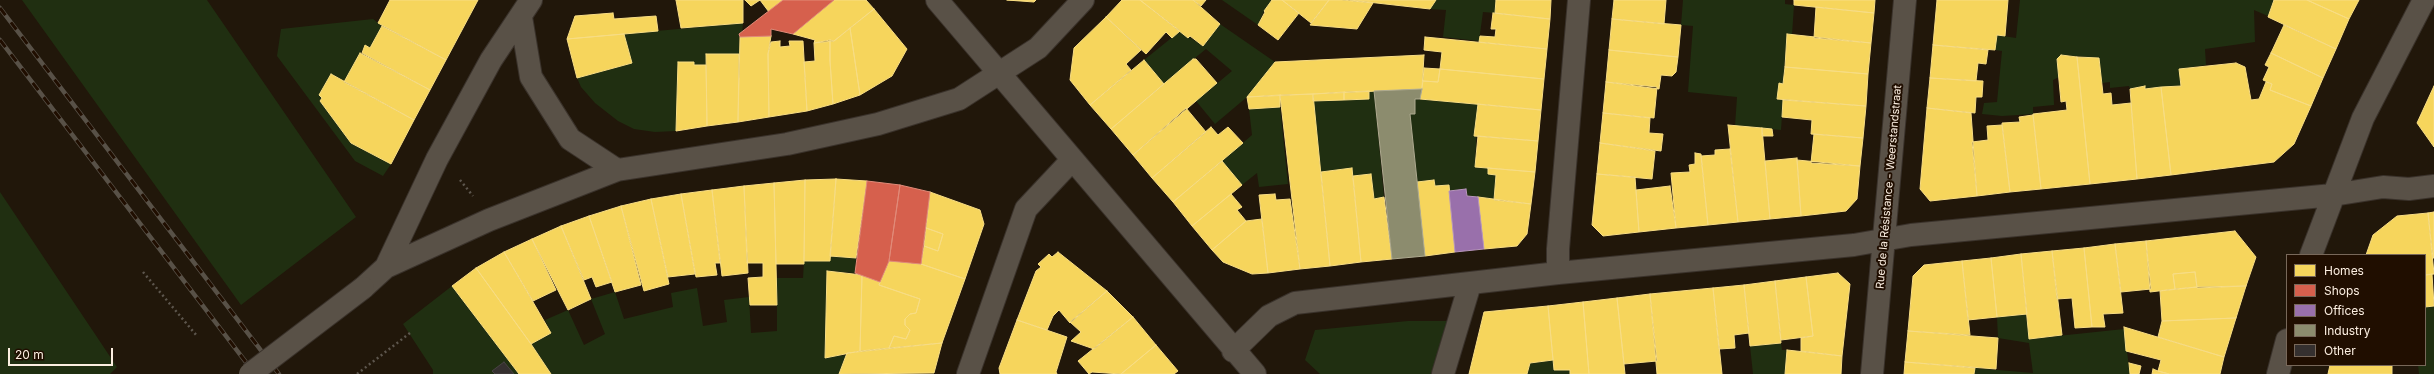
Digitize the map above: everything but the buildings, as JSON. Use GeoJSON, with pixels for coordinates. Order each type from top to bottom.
{"type":"FeatureCollection","features":[{"type":"Feature","properties":{"kind":"street"},"geometry":{"type":"LineString","coordinates":[[936,0],[1233,351],[1255,374]]}},
{"type":"Feature","properties":{"kind":"street"},"geometry":{"type":"LineString","coordinates":[[250,374],[363,288],[386,267],[489,220],[618,170],[787,144],[878,124],[958,99],[1038,48],[1083,0]]}},
{"type":"Feature","properties":{"kind":"street"},"geometry":{"type":"LineString","coordinates":[[1558,273],[1558,249],[1579,0]]}},
{"type":"Feature","properties":{"kind":"street","name":"Rue de la Résistance - Weerstandstraat"},"geometry":{"type":"LineString","coordinates":[[1872,374],[1905,0]]}},
{"type":"Feature","properties":{"kind":"street"},"geometry":{"type":"LineString","coordinates":[[2310,254],[2364,118],[2424,0]]}},
{"type":"Feature","properties":{"kind":"street"},"geometry":{"type":"LineString","coordinates":[[526,8],[530,77],[570,140],[618,170]]}},
{"type":"Feature","properties":{"kind":"street"},"geometry":{"type":"LineString","coordinates":[[386,267],[437,159],[491,60],[526,8]]}},
{"type":"Feature","properties":{"kind":"street"},"geometry":{"type":"LineString","coordinates":[[968,374],[1026,209],[1072,160]]}},
{"type":"Feature","properties":{"kind":"street"},"geometry":{"type":"LineString","coordinates":[[1233,351],[1269,316],[1295,303],[1558,273],[1854,245],[1911,235],[2333,195],[2383,187],[2409,189],[2434,186]]}},
{"type":"Feature","properties":{"kind":"street"},"geometry":{"type":"LineString","coordinates":[[1443,374],[1470,284]]}},
{"type":"Feature","properties":{"kind":"street"},"geometry":{"type":"LineString","coordinates":[[2278,374],[2286,344]]}},
{"type":"Feature","properties":{"kind":"path"},"geometry":{"type":"LineString","coordinates":[[455,174],[477,200]]}},
{"type":"Feature","properties":{"kind":"path"},"geometry":{"type":"LineString","coordinates":[[143,272],[197,336]]}},
{"type":"Feature","properties":{"kind":"path"},"geometry":{"type":"LineString","coordinates":[[357,374],[410,333]]}},
{"type":"Feature","properties":{"kind":"green space"},"geometry":{"type":"Polygon","coordinates":[[[22,0],[207,0],[356,217],[241,305],[22,0]]]}},
{"type":"Feature","properties":{"kind":"green space"},"geometry":{"type":"Polygon","coordinates":[[[1222,0],[1272,0],[1264,11],[1258,25],[1222,0]]]}},
{"type":"Feature","properties":{"kind":"green space"},"geometry":{"type":"Polygon","coordinates":[[[1436,0],[1496,0],[1495,13],[1483,12],[1479,41],[1443,37],[1446,10],[1430,9],[1436,0]]]}},
{"type":"Feature","properties":{"kind":"green space"},"geometry":{"type":"Polygon","coordinates":[[[1683,0],[1785,0],[1785,4],[1794,5],[1792,35],[1787,34],[1783,84],[1778,99],[1783,100],[1781,130],[1735,126],[1737,97],[1688,92],[1693,26],[1681,25],[1683,0]]]}},
{"type":"Feature","properties":{"kind":"green space"},"geometry":{"type":"Polygon","coordinates":[[[2020,0],[2274,0],[2268,16],[2254,10],[2255,42],[2205,49],[2206,65],[2179,69],[2181,86],[2145,89],[2145,86],[2130,89],[2129,86],[2110,88],[2110,82],[2102,83],[2099,58],[2061,55],[2057,59],[2059,77],[2053,80],[2054,105],[2033,107],[2033,114],[2002,116],[1982,114],[1984,103],[1997,102],[2002,51],[1995,50],[1997,35],[2016,38],[2020,0]]]}},
{"type":"Feature","properties":{"kind":"green space"},"geometry":{"type":"Polygon","coordinates":[[[373,19],[382,26],[370,48],[365,45],[345,81],[331,74],[319,95],[322,98],[320,101],[351,143],[391,164],[383,176],[355,161],[277,56],[281,29],[373,19]]]}},
{"type":"Feature","properties":{"kind":"green space"},"geometry":{"type":"Polygon","coordinates":[[[743,23],[742,34],[739,35],[739,54],[707,54],[706,65],[694,65],[693,62],[678,62],[676,131],[655,132],[634,129],[618,121],[595,103],[581,87],[577,78],[632,63],[624,34],[743,23]]]}},
{"type":"Feature","properties":{"kind":"green space"},"geometry":{"type":"Polygon","coordinates":[[[1220,24],[1275,62],[1247,97],[1215,124],[1196,101],[1232,71],[1206,49],[1163,84],[1144,60],[1180,31],[1203,46],[1220,24]]]}},
{"type":"Feature","properties":{"kind":"green space"},"geometry":{"type":"Polygon","coordinates":[[[1369,91],[1374,91],[1384,197],[1374,199],[1371,174],[1353,176],[1352,168],[1321,172],[1313,101],[1369,99],[1369,91]]]}},
{"type":"Feature","properties":{"kind":"green space"},"geometry":{"type":"Polygon","coordinates":[[[1415,99],[1478,104],[1475,166],[1488,168],[1496,175],[1494,199],[1467,196],[1466,189],[1449,191],[1448,185],[1435,186],[1417,182],[1410,114],[1415,114],[1415,99]]]}},
{"type":"Feature","properties":{"kind":"green space"},"geometry":{"type":"Polygon","coordinates":[[[1280,107],[1288,184],[1259,187],[1257,173],[1242,185],[1222,161],[1252,135],[1249,109],[1280,107]]]}},
{"type":"Feature","properties":{"kind":"green space"},"geometry":{"type":"Polygon","coordinates":[[[0,192],[117,367],[110,374],[0,374],[0,192]]]}},
{"type":"Feature","properties":{"kind":"green space"},"geometry":{"type":"Polygon","coordinates":[[[830,256],[856,258],[855,273],[827,271],[825,357],[846,355],[839,374],[551,374],[531,344],[551,333],[545,320],[568,310],[584,345],[605,334],[591,299],[615,292],[624,319],[673,307],[671,293],[697,288],[703,326],[727,322],[724,300],[749,297],[751,333],[777,331],[777,278],[803,278],[804,261],[829,261],[830,256]]]}},
{"type":"Feature","properties":{"kind":"green space"},"geometry":{"type":"Polygon","coordinates":[[[452,286],[519,374],[433,374],[433,370],[403,324],[452,286]]]}},
{"type":"Feature","properties":{"kind":"green space"},"geometry":{"type":"Polygon","coordinates":[[[2434,306],[2434,374],[2419,374],[2418,366],[2426,366],[2426,307],[2434,306]]]}},
{"type":"Feature","properties":{"kind":"green space"},"geometry":{"type":"Polygon","coordinates":[[[2026,314],[2029,339],[2124,329],[2130,374],[1974,374],[1975,368],[2033,373],[2029,343],[1998,338],[1997,317],[2026,314]]]}},
{"type":"Feature","properties":{"kind":"green space"},"geometry":{"type":"Polygon","coordinates":[[[1408,321],[1450,321],[1433,374],[1320,374],[1305,360],[1315,330],[1408,321]]]}},
{"type":"Feature","properties":{"kind":"green space"},"geometry":{"type":"Polygon","coordinates":[[[1781,343],[1782,350],[1787,350],[1785,374],[1753,374],[1750,346],[1781,343]]]}},
{"type":"Feature","properties":{"kind":"green space"},"geometry":{"type":"Polygon","coordinates":[[[1553,360],[1554,370],[1570,370],[1570,374],[1527,374],[1530,363],[1553,360]]]}},
{"type":"Feature","properties":{"kind":"railway"},"geometry":{"type":"LineString","coordinates":[[0,8],[279,374]]}},
{"type":"Feature","properties":{"kind":"railway"},"geometry":{"type":"LineString","coordinates":[[0,40],[255,374]]}}]}
